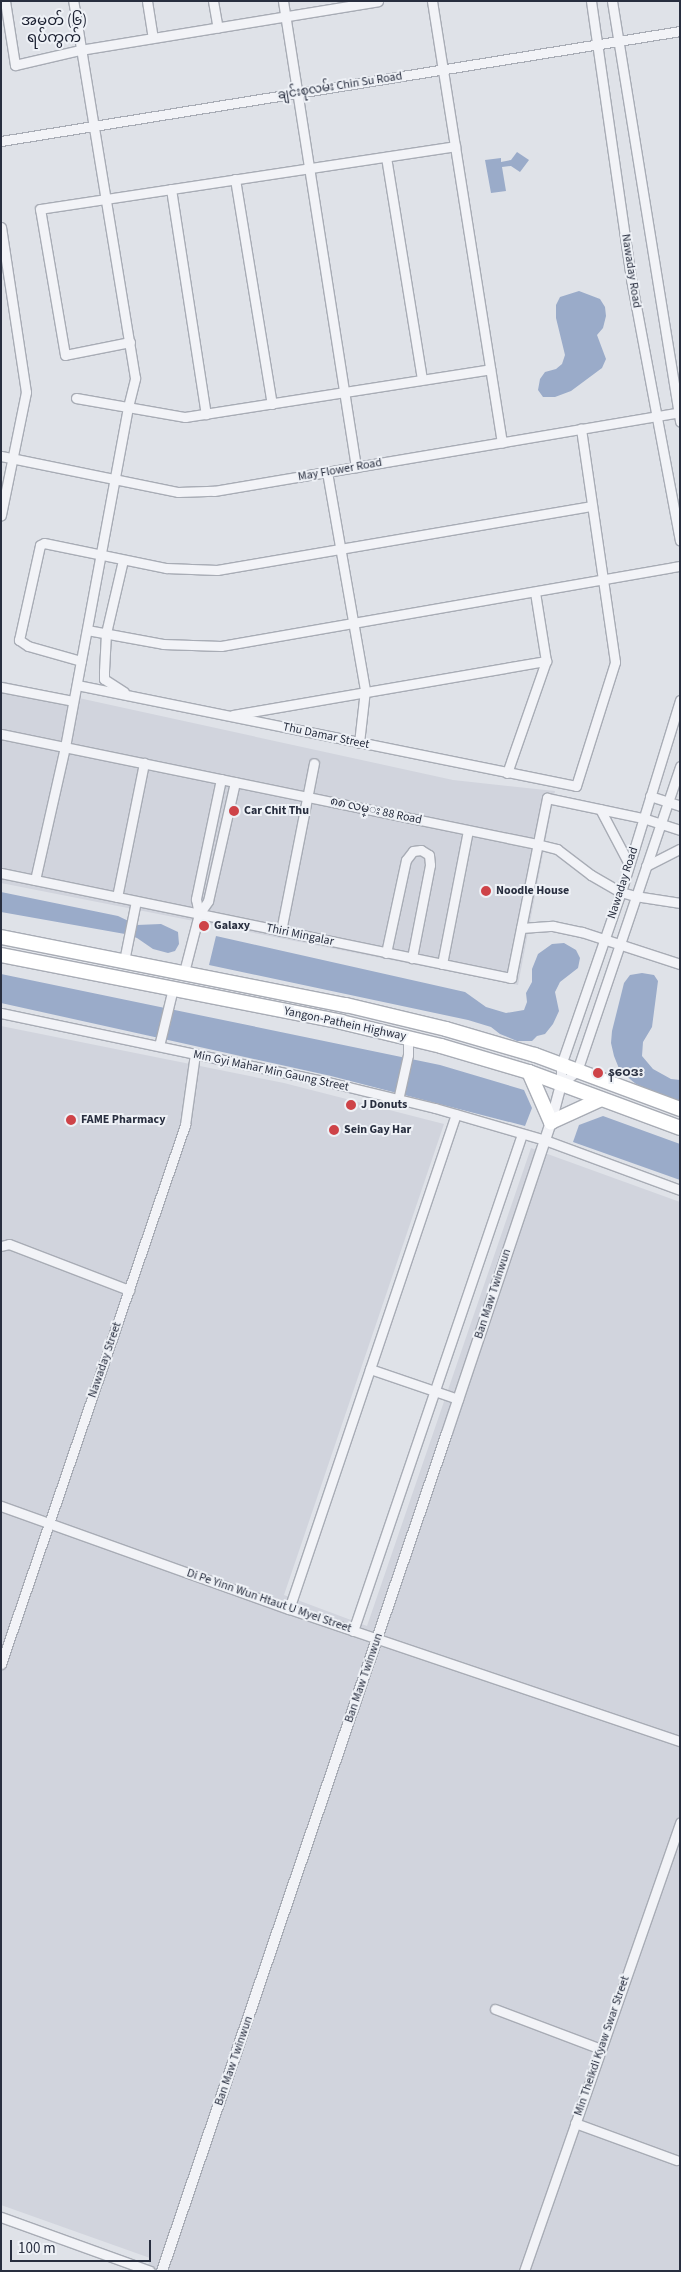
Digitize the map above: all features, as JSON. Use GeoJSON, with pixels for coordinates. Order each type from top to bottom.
{"type":"FeatureCollection","features":[{"type":"Feature","properties":{"kind":"main road","name":"Yangon-Pathein Highway"},"geometry":{"type":"LineString","coordinates":[[1,937],[346,1005],[446,1029],[499,1043],[680,1109]]}},
{"type":"Feature","properties":{"kind":"main road","name":"Yangon-Pathein Highway"},"geometry":{"type":"LineString","coordinates":[[1,955],[173,988],[408,1038],[494,1060],[680,1128]]}},
{"type":"Feature","properties":{"kind":"main road"},"geometry":{"type":"LineString","coordinates":[[529,1072],[551,1122],[601,1099]]}},
{"type":"Feature","properties":{"kind":"street"},"geometry":{"type":"LineString","coordinates":[[5,1],[15,65],[80,50],[378,1]]}},
{"type":"Feature","properties":{"kind":"street"},"geometry":{"type":"LineString","coordinates":[[35,880],[65,747],[135,378],[72,1]]}},
{"type":"Feature","properties":{"kind":"street"},"geometry":{"type":"LineString","coordinates":[[147,1],[152,38]]}},
{"type":"Feature","properties":{"kind":"street"},"geometry":{"type":"LineString","coordinates":[[213,1],[218,28]]}},
{"type":"Feature","properties":{"kind":"street"},"geometry":{"type":"LineString","coordinates":[[283,1],[356,467]]}},
{"type":"Feature","properties":{"kind":"street"},"geometry":{"type":"LineString","coordinates":[[432,1],[502,442]]}},
{"type":"Feature","properties":{"kind":"street","name":"Nawaday Road"},"geometry":{"type":"LineString","coordinates":[[591,1],[599,44],[631,280],[658,415],[680,540]]}},
{"type":"Feature","properties":{"kind":"street","name":"Nawaday Road"},"geometry":{"type":"LineString","coordinates":[[612,1],[680,422]]}},
{"type":"Feature","properties":{"kind":"street","name":"ချင်းစုလမ်း Chin Su Road"},"geometry":{"type":"LineString","coordinates":[[1,141],[680,31]]}},
{"type":"Feature","properties":{"kind":"street"},"geometry":{"type":"LineString","coordinates":[[130,342],[64,355],[40,209],[455,146]]}},
{"type":"Feature","properties":{"kind":"street"},"geometry":{"type":"LineString","coordinates":[[386,157],[422,379]]}},
{"type":"Feature","properties":{"kind":"street"},"geometry":{"type":"LineString","coordinates":[[235,179],[272,404]]}},
{"type":"Feature","properties":{"kind":"street"},"geometry":{"type":"LineString","coordinates":[[171,189],[206,414]]}},
{"type":"Feature","properties":{"kind":"street"},"geometry":{"type":"LineString","coordinates":[[1,227],[26,392],[1,515]]}},
{"type":"Feature","properties":{"kind":"street"},"geometry":{"type":"LineString","coordinates":[[76,398],[184,417],[490,370]]}},
{"type":"Feature","properties":{"kind":"street","name":"May Flower Road"},"geometry":{"type":"LineString","coordinates":[[1,456],[178,492],[214,491],[679,412]]}},
{"type":"Feature","properties":{"kind":"street"},"geometry":{"type":"LineString","coordinates":[[581,428],[602,580]]}},
{"type":"Feature","properties":{"kind":"street"},"geometry":{"type":"LineString","coordinates":[[328,472],[352,623],[365,690],[359,743]]}},
{"type":"Feature","properties":{"kind":"street"},"geometry":{"type":"LineString","coordinates":[[81,660],[28,646],[19,640],[40,546],[49,543],[101,557],[166,568],[217,570],[591,506]]}},
{"type":"Feature","properties":{"kind":"street"},"geometry":{"type":"LineString","coordinates":[[122,560],[106,633],[104,679],[133,696]]}},
{"type":"Feature","properties":{"kind":"street"},"geometry":{"type":"LineString","coordinates":[[87,630],[163,644],[221,646],[680,566]]}},
{"type":"Feature","properties":{"kind":"street","name":"Thu Damar Street"},"geometry":{"type":"LineString","coordinates":[[77,685],[576,786],[615,662],[602,580]]}},
{"type":"Feature","properties":{"kind":"street"},"geometry":{"type":"LineString","coordinates":[[507,772],[546,661],[535,592]]}},
{"type":"Feature","properties":{"kind":"street"},"geometry":{"type":"LineString","coordinates":[[228,716],[365,690],[546,661]]}},
{"type":"Feature","properties":{"kind":"street"},"geometry":{"type":"LineString","coordinates":[[1,687],[73,701]]}},
{"type":"Feature","properties":{"kind":"street","name":"Nawaday Road"},"geometry":{"type":"LineString","coordinates":[[561,1084],[561,1065],[620,892],[680,700]]}},
{"type":"Feature","properties":{"kind":"street","name":"၈၈ လမ္း 88 Road"},"geometry":{"type":"LineString","coordinates":[[1,734],[537,844],[557,849],[590,875],[620,892],[680,902]]}},
{"type":"Feature","properties":{"kind":"street"},"geometry":{"type":"LineString","coordinates":[[117,897],[144,763]]}},
{"type":"Feature","properties":{"kind":"street"},"geometry":{"type":"LineString","coordinates":[[282,931],[314,763]]}},
{"type":"Feature","properties":{"kind":"street","name":"Nawaday Road"},"geometry":{"type":"LineString","coordinates":[[577,1071],[680,766]]}},
{"type":"Feature","properties":{"kind":"street"},"geometry":{"type":"LineString","coordinates":[[200,914],[196,899],[222,779]]}},
{"type":"Feature","properties":{"kind":"street"},"geometry":{"type":"LineString","coordinates":[[184,972],[200,914],[208,901],[235,782]]}},
{"type":"Feature","properties":{"kind":"street"},"geometry":{"type":"LineString","coordinates":[[650,796],[680,806]]}},
{"type":"Feature","properties":{"kind":"street"},"geometry":{"type":"LineString","coordinates":[[680,830],[644,818],[547,798],[521,928],[553,926],[605,938],[680,964]]}},
{"type":"Feature","properties":{"kind":"street"},"geometry":{"type":"LineString","coordinates":[[600,809],[629,864]]}},
{"type":"Feature","properties":{"kind":"street"},"geometry":{"type":"LineString","coordinates":[[442,964],[468,830]]}},
{"type":"Feature","properties":{"kind":"street"},"geometry":{"type":"LineString","coordinates":[[208,843],[221,844]]}},
{"type":"Feature","properties":{"kind":"street"},"geometry":{"type":"LineString","coordinates":[[646,866],[680,849]]}},
{"type":"Feature","properties":{"kind":"street"},"geometry":{"type":"LineString","coordinates":[[386,953],[406,860],[413,851],[421,850],[429,855],[430,865],[412,958]]}},
{"type":"Feature","properties":{"kind":"street","name":"Thiri Mingalar"},"geometry":{"type":"LineString","coordinates":[[1,873],[511,978],[521,928]]}},
{"type":"Feature","properties":{"kind":"street"},"geometry":{"type":"LineString","coordinates":[[124,961],[136,901]]}},
{"type":"Feature","properties":{"kind":"street"},"geometry":{"type":"LineString","coordinates":[[160,1043],[173,988]]}},
{"type":"Feature","properties":{"kind":"street","name":"Min Gyi Mahar Min Gaung Street"},"geometry":{"type":"LineString","coordinates":[[1,1013],[160,1043],[195,1054],[398,1097],[545,1140],[680,1190]]}},
{"type":"Feature","properties":{"kind":"street"},"geometry":{"type":"LineString","coordinates":[[398,1097],[408,1056],[408,1038]]}},
{"type":"Feature","properties":{"kind":"street","name":"Nawaday Street"},"geometry":{"type":"LineString","coordinates":[[1,1664],[185,1125],[195,1054]]}},
{"type":"Feature","properties":{"kind":"street"},"geometry":{"type":"LineString","coordinates":[[561,1084],[577,1071]]}},
{"type":"Feature","properties":{"kind":"street","name":"Ban Maw Twinwun"},"geometry":{"type":"LineString","coordinates":[[162,2271],[458,1399],[551,1122],[561,1084]]}},
{"type":"Feature","properties":{"kind":"street"},"geometry":{"type":"LineString","coordinates":[[288,1609],[456,1114]]}},
{"type":"Feature","properties":{"kind":"street"},"geometry":{"type":"LineString","coordinates":[[353,1631],[522,1134]]}},
{"type":"Feature","properties":{"kind":"street"},"geometry":{"type":"LineString","coordinates":[[1,1246],[9,1244],[129,1290]]}},
{"type":"Feature","properties":{"kind":"street"},"geometry":{"type":"LineString","coordinates":[[370,1369],[458,1399]]}},
{"type":"Feature","properties":{"kind":"street","name":"Di Pe Yinn Wun Htaut U Myel Street"},"geometry":{"type":"LineString","coordinates":[[1,1506],[288,1609],[680,1741]]}},
{"type":"Feature","properties":{"kind":"street","name":"Min Theikdi Kyaw Swar Street"},"geometry":{"type":"LineString","coordinates":[[524,2271],[680,1822]]}},
{"type":"Feature","properties":{"kind":"street"},"geometry":{"type":"LineString","coordinates":[[495,2009],[600,2049]]}},
{"type":"Feature","properties":{"kind":"street"},"geometry":{"type":"LineString","coordinates":[[575,2124],[676,2160]]}},
{"type":"Feature","properties":{"kind":"street"},"geometry":{"type":"LineString","coordinates":[[1,2217],[150,2271]]}},
{"type":"Feature","properties":{"kind":"shaded area"},"geometry":{"type":"Polygon","coordinates":[[[1,681],[453,780],[555,791],[518,985],[1,883],[1,681]]]}},
{"type":"Feature","properties":{"kind":"shaded area"},"geometry":{"type":"Polygon","coordinates":[[[1,1026],[284,1083],[444,1124],[284,1595],[367,1626],[531,1148],[680,1202],[680,2271],[147,2271],[150,2258],[1,2205],[1,1026]]]}},
{"type":"Feature","properties":{"kind":"water"},"geometry":{"type":"Polygon","coordinates":[[[517,152],[529,160],[520,172],[511,166],[502,167],[506,191],[491,193],[485,160],[501,158],[501,162],[511,160],[517,152]]]}},
{"type":"Feature","properties":{"kind":"water"},"geometry":{"type":"Polygon","coordinates":[[[579,291],[600,299],[605,307],[606,316],[603,328],[597,335],[606,359],[602,368],[571,391],[555,397],[543,397],[538,390],[540,379],[545,372],[556,369],[562,364],[565,355],[556,318],[556,305],[560,297],[579,291]]]}},
{"type":"Feature","properties":{"kind":"water"},"geometry":{"type":"Polygon","coordinates":[[[1,892],[118,916],[137,925],[161,924],[178,932],[179,944],[175,951],[168,953],[153,949],[137,938],[125,934],[1,912],[1,892]]]}},
{"type":"Feature","properties":{"kind":"water"},"geometry":{"type":"Polygon","coordinates":[[[216,936],[465,992],[486,1007],[506,1013],[524,1010],[527,1002],[526,993],[532,982],[532,969],[538,954],[552,944],[564,943],[576,950],[580,958],[578,968],[560,982],[555,992],[559,1011],[553,1024],[545,1034],[537,1036],[532,1041],[517,1041],[500,1034],[491,1027],[468,1020],[209,965],[216,936]]]}},
{"type":"Feature","properties":{"kind":"water"},"geometry":{"type":"Polygon","coordinates":[[[642,973],[654,975],[658,981],[652,1027],[643,1042],[642,1056],[653,1069],[671,1079],[680,1080],[680,1102],[636,1084],[620,1071],[614,1056],[611,1043],[612,1031],[624,983],[630,975],[642,973]]]}},
{"type":"Feature","properties":{"kind":"water"},"geometry":{"type":"Polygon","coordinates":[[[1,974],[440,1065],[524,1090],[532,1108],[525,1126],[331,1076],[1,1003],[1,974]]]}},
{"type":"Feature","properties":{"kind":"water"},"geometry":{"type":"Polygon","coordinates":[[[603,1116],[680,1144],[680,1180],[573,1142],[579,1125],[603,1116]]]}},
{"type":"Feature","properties":{"kind":"place","name":"Car Chit Thu"},"geometry":{"type":"Point","coordinates":[234,811]}},
{"type":"Feature","properties":{"kind":"place","name":"Noodle House"},"geometry":{"type":"Point","coordinates":[486,891]}},
{"type":"Feature","properties":{"kind":"place","name":"Galaxy"},"geometry":{"type":"Point","coordinates":[204,926]}},
{"type":"Feature","properties":{"kind":"place","name":"နဝေဒး"},"geometry":{"type":"Point","coordinates":[598,1073]}},
{"type":"Feature","properties":{"kind":"place","name":"J Donuts"},"geometry":{"type":"Point","coordinates":[351,1105]}},
{"type":"Feature","properties":{"kind":"place","name":"FAME Pharmacy"},"geometry":{"type":"Point","coordinates":[71,1120]}},
{"type":"Feature","properties":{"kind":"place","name":"Sein Gay Har"},"geometry":{"type":"Point","coordinates":[334,1130]}},
{"type":"Feature","properties":{"kind":"district","name":"အမှတ် (၆) ရပ်ကွက်"},"geometry":{"type":"Point","coordinates":[54,28]}}]}
